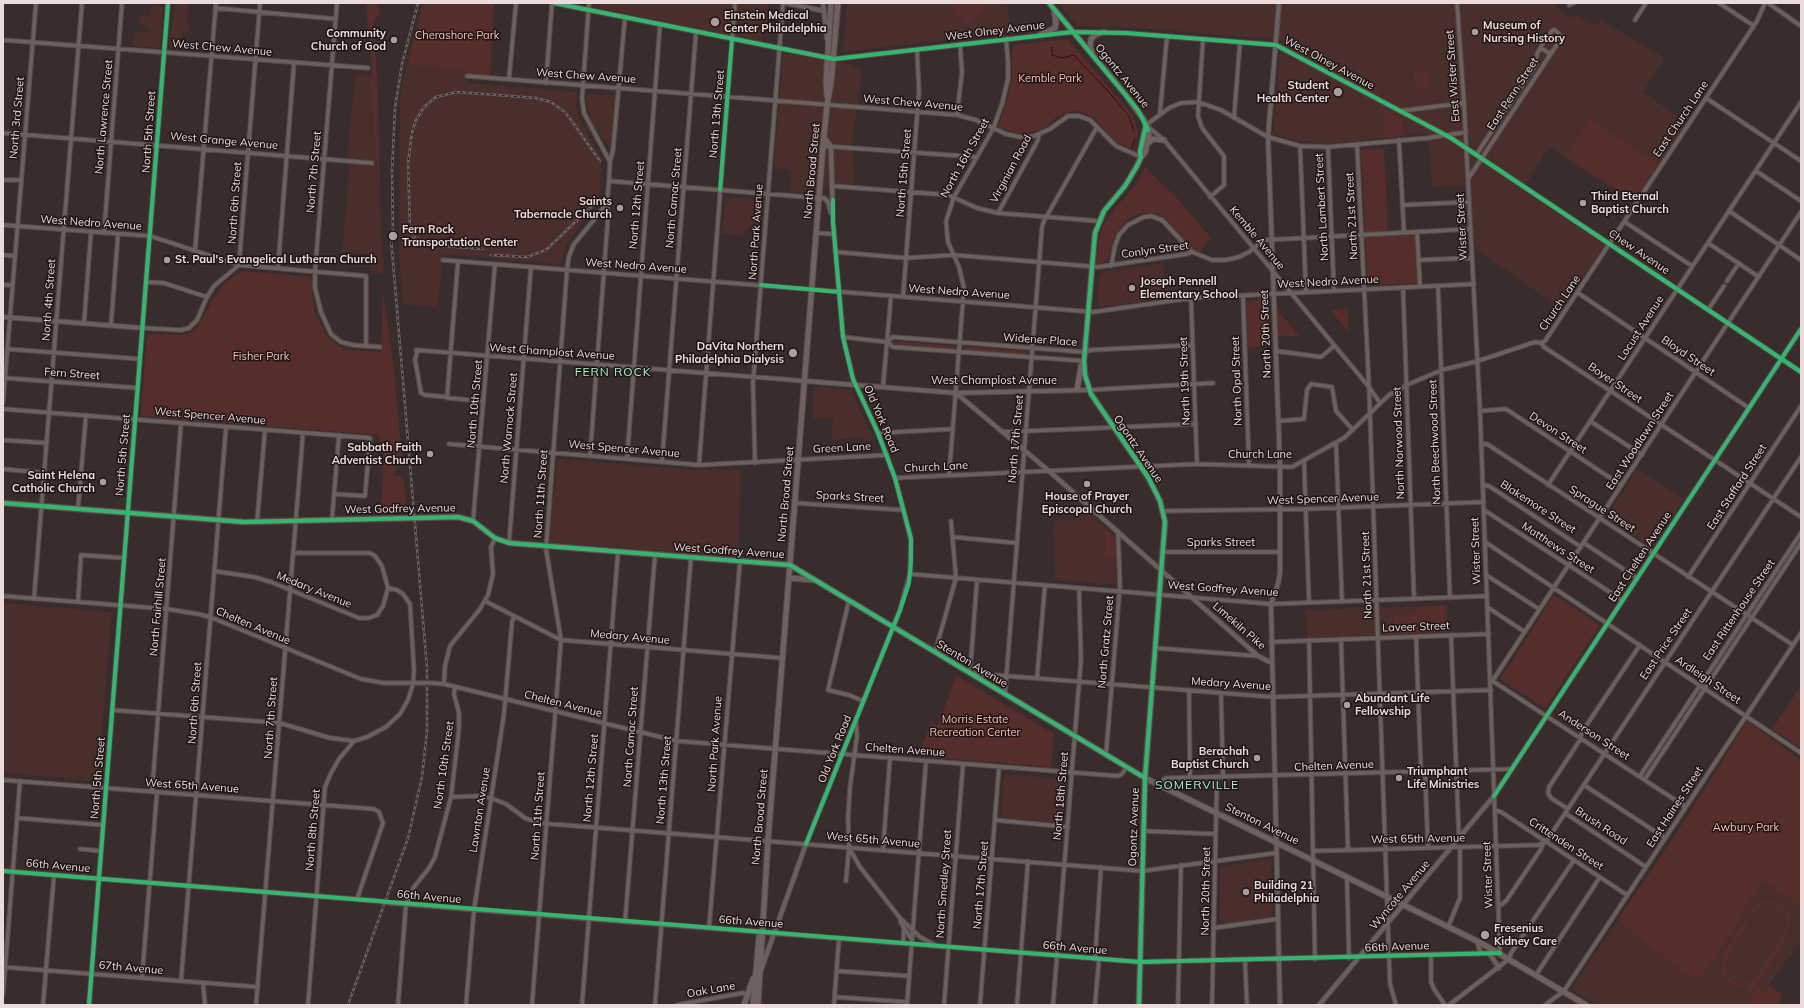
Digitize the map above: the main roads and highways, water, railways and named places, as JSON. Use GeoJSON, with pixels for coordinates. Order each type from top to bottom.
{"type":"FeatureCollection","features":[{"type":"Feature","properties":{"kind":"main road","name":"North Broad Street"},"geometry":{"type":"LineString","coordinates":[[831,3],[829,43],[831,58]]}},
{"type":"Feature","properties":{"kind":"main road","name":"North Broad Street"},"geometry":{"type":"LineString","coordinates":[[758,1005],[759,937],[761,932],[776,749],[782,658],[827,105],[826,82],[831,58],[838,3]]}},
{"type":"Feature","properties":{"kind":"main road","name":"Ogontz Avenue"},"geometry":{"type":"LineString","coordinates":[[1049,3],[1133,105],[1146,125],[1149,135],[1145,153],[1141,157],[1131,177],[1110,203],[1098,221],[1093,244],[1084,352],[1089,390],[1113,428],[1156,490],[1163,510],[1164,531],[1162,570],[1145,778],[1139,1005]]}},
{"type":"Feature","properties":{"kind":"main road"},"geometry":{"type":"LineString","coordinates":[[1040,35],[1055,28],[1056,23],[1053,8]]}},
{"type":"Feature","properties":{"kind":"main road"},"geometry":{"type":"LineString","coordinates":[[1092,56],[1090,46],[1091,39],[1095,35],[1104,32]]}},
{"type":"Feature","properties":{"kind":"main road","name":"Ogontz Avenue"},"geometry":{"type":"LineString","coordinates":[[1141,157],[1140,152],[1146,125]]}},
{"type":"Feature","properties":{"kind":"main road"},"geometry":{"type":"LineString","coordinates":[[1147,144],[1153,139],[1164,140]]}},
{"type":"Feature","properties":{"kind":"main road"},"geometry":{"type":"LineString","coordinates":[[1077,390],[1081,366],[1084,361]]}},
{"type":"Feature","properties":{"kind":"main road","name":"West Godfrey Avenue"},"geometry":{"type":"LineString","coordinates":[[3,503],[257,522],[458,517],[473,521],[495,538],[509,543],[790,565]]}},
{"type":"Feature","properties":{"kind":"main road","name":"Stenton Avenue"},"geometry":{"type":"LineString","coordinates":[[790,565],[1145,778],[1478,941],[1586,1005]]}},
{"type":"Feature","properties":{"kind":"main road"},"geometry":{"type":"LineString","coordinates":[[789,578],[809,579],[820,582]]}},
{"type":"Feature","properties":{"kind":"main road","name":"North Broad Street"},"geometry":{"type":"LineString","coordinates":[[753,1003],[758,970]]}},
{"type":"Feature","properties":{"kind":"main road","name":"Old York Road"},"geometry":{"type":"LineString","coordinates":[[744,1005],[758,970]]}},
{"type":"Feature","properties":{"kind":"main road"},"geometry":{"type":"LineString","coordinates":[[753,1003],[758,994]]}},
{"type":"Feature","properties":{"kind":"waterway"},"geometry":{"type":"LineString","coordinates":[[1052,47],[1052,55],[1062,58],[1074,55],[1129,116],[1134,131]]}},
{"type":"Feature","properties":{"kind":"waterway"},"geometry":{"type":"LineString","coordinates":[[1132,148],[1135,138]]}},
{"type":"Feature","properties":{"kind":"tunnel"},"geometry":{"type":"LineString","coordinates":[[1542,45],[1546,38]]}},
{"type":"Feature","properties":{"kind":"railway"},"geometry":{"type":"LineString","coordinates":[[393,235],[392,171],[395,108],[402,64],[418,3]]}},
{"type":"Feature","properties":{"kind":"railway"},"geometry":{"type":"LineString","coordinates":[[421,246],[415,241],[410,228],[408,164],[415,122],[424,107],[436,97],[457,92],[536,98],[551,102],[566,113],[600,161]]}},
{"type":"Feature","properties":{"kind":"railway"},"geometry":{"type":"LineString","coordinates":[[491,255],[527,257],[546,250],[597,201]]}},
{"type":"Feature","properties":{"kind":"railway"},"geometry":{"type":"LineString","coordinates":[[416,237],[431,245],[483,249]]}},
{"type":"Feature","properties":{"kind":"railway"},"geometry":{"type":"LineString","coordinates":[[348,1005],[408,838],[422,777],[427,731],[427,668],[391,238]]}},
{"type":"Feature","properties":{"kind":"place","name":"Einstein Medical Center Philadelphia"},"geometry":{"type":"Point","coordinates":[715,22]}},
{"type":"Feature","properties":{"kind":"place","name":"Museum of Nursing History"},"geometry":{"type":"Point","coordinates":[1475,32]}},
{"type":"Feature","properties":{"kind":"place","name":"Community Church of God"},"geometry":{"type":"Point","coordinates":[394,40]}},
{"type":"Feature","properties":{"kind":"place","name":"Student Health Center"},"geometry":{"type":"Point","coordinates":[1338,92]}},
{"type":"Feature","properties":{"kind":"place","name":"Third Eternal Baptist Church"},"geometry":{"type":"Point","coordinates":[1583,203]}},
{"type":"Feature","properties":{"kind":"place","name":"Saints Tabernacle Church"},"geometry":{"type":"Point","coordinates":[620,208]}},
{"type":"Feature","properties":{"kind":"place","name":"Fern Rock Transportation Center"},"geometry":{"type":"Point","coordinates":[393,236]}},
{"type":"Feature","properties":{"kind":"place","name":"St. Paul's Evangelical Lutheran Church"},"geometry":{"type":"Point","coordinates":[167,260]}},
{"type":"Feature","properties":{"kind":"place","name":"Joseph Pennell Elementary School"},"geometry":{"type":"Point","coordinates":[1132,288]}},
{"type":"Feature","properties":{"kind":"place","name":"DaVita Northern Philadelphia Dialysis"},"geometry":{"type":"Point","coordinates":[793,353]}},
{"type":"Feature","properties":{"kind":"place","name":"Sabbath Faith Adventist Church"},"geometry":{"type":"Point","coordinates":[430,454]}},
{"type":"Feature","properties":{"kind":"place","name":"Saint Helena Catholic Church"},"geometry":{"type":"Point","coordinates":[103,482]}},
{"type":"Feature","properties":{"kind":"place","name":"House of Prayer Episcopal Church"},"geometry":{"type":"Point","coordinates":[1087,484]}},
{"type":"Feature","properties":{"kind":"place","name":"Abundant Life Fellowship"},"geometry":{"type":"Point","coordinates":[1347,705]}},
{"type":"Feature","properties":{"kind":"place","name":"Berachah Baptist Church"},"geometry":{"type":"Point","coordinates":[1257,758]}},
{"type":"Feature","properties":{"kind":"place","name":"Triumphant Life Ministries"},"geometry":{"type":"Point","coordinates":[1399,778]}},
{"type":"Feature","properties":{"kind":"place","name":"Building 21 Philadelphia"},"geometry":{"type":"Point","coordinates":[1246,892]}},
{"type":"Feature","properties":{"kind":"place","name":"Fresenius Kidney Care"},"geometry":{"type":"Point","coordinates":[1485,935]}},
{"type":"Feature","properties":{"kind":"district","name":"FERN ROCK"},"geometry":{"type":"Point","coordinates":[613,372]}},
{"type":"Feature","properties":{"kind":"district","name":"SOMERVILLE"},"geometry":{"type":"Point","coordinates":[1197,785]}},
{"type":"Feature","properties":{"kind":"park label","name":"Cherashore Park"},"geometry":{"type":"Point","coordinates":[457,36]}},
{"type":"Feature","properties":{"kind":"park label","name":"Kemble Park"},"geometry":{"type":"Point","coordinates":[1050,79]}},
{"type":"Feature","properties":{"kind":"park label","name":"Fisher Park"},"geometry":{"type":"Point","coordinates":[261,357]}},
{"type":"Feature","properties":{"kind":"park label","name":"Morris Estate Recreation Center"},"geometry":{"type":"Point","coordinates":[975,726]}},
{"type":"Feature","properties":{"kind":"park label","name":"Awbury Park"},"geometry":{"type":"Point","coordinates":[1746,828]}}]}
